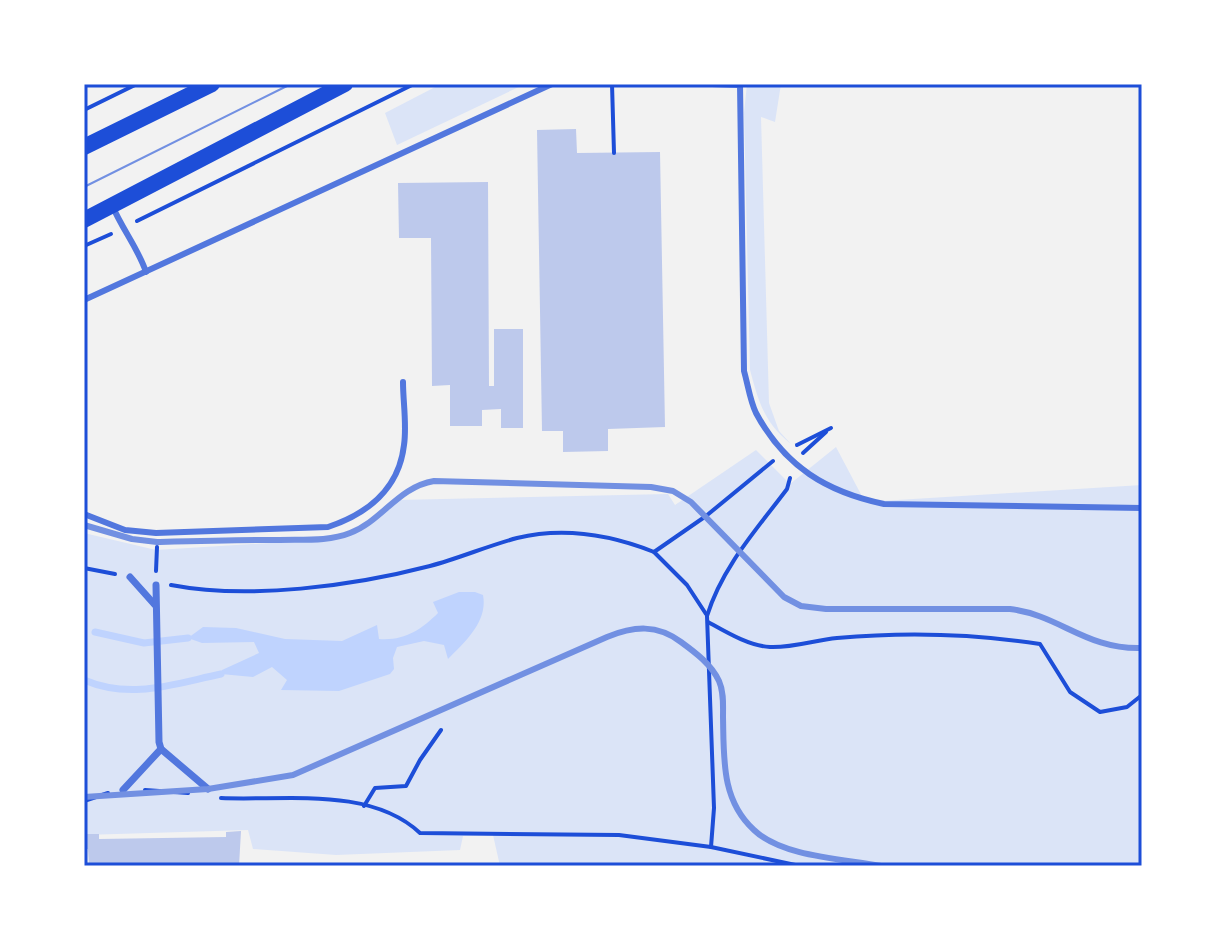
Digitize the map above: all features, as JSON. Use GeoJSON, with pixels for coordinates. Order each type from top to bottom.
{"type":"FeatureCollection","features":[{"type":"Feature","properties":{"kind":"main road"},"geometry":{"type":"LineString","coordinates":[[84,147],[212,84]]}},
{"type":"Feature","properties":{"kind":"main road"},"geometry":{"type":"LineString","coordinates":[[84,220],[345,84]]}},
{"type":"Feature","properties":{"kind":"street"},"geometry":{"type":"LineString","coordinates":[[130,577],[155,605]]}},
{"type":"Feature","properties":{"kind":"street"},"geometry":{"type":"LineString","coordinates":[[123,790],[160,745],[156,584]]}},
{"type":"Feature","properties":{"kind":"street"},"geometry":{"type":"LineString","coordinates":[[160,745],[208,789]]}},
{"type":"Feature","properties":{"kind":"lane"},"geometry":{"type":"LineString","coordinates":[[84,300],[552,84]]}},
{"type":"Feature","properties":{"kind":"lane"},"geometry":{"type":"LineString","coordinates":[[712,84],[740,85],[744,371],[755,412],[795,461],[826,486],[850,497],[884,504],[1142,508]]}},
{"type":"Feature","properties":{"kind":"lane"},"geometry":{"type":"LineString","coordinates":[[112,205],[146,272]]}},
{"type":"Feature","properties":{"kind":"lane"},"geometry":{"type":"LineString","coordinates":[[84,514],[125,530],[156,533],[328,527],[353,519],[373,504],[391,484],[404,446],[403,382]]}},
{"type":"Feature","properties":{"kind":"path"},"geometry":{"type":"LineString","coordinates":[[84,110],[137,84]]}},
{"type":"Feature","properties":{"kind":"path"},"geometry":{"type":"LineString","coordinates":[[84,246],[414,84]]}},
{"type":"Feature","properties":{"kind":"path"},"geometry":{"type":"LineString","coordinates":[[612,84],[614,153]]}},
{"type":"Feature","properties":{"kind":"path"},"geometry":{"type":"LineString","coordinates":[[654,552],[706,516],[786,452],[831,428],[795,461],[787,489],[725,572],[715,589],[707,616]]}},
{"type":"Feature","properties":{"kind":"path"},"geometry":{"type":"LineString","coordinates":[[156,533],[156,584],[206,589],[316,587],[429,566],[543,534],[601,536],[654,552],[687,585],[707,616],[714,808],[711,847]]}},
{"type":"Feature","properties":{"kind":"path"},"geometry":{"type":"LineString","coordinates":[[84,568],[130,577]]}},
{"type":"Feature","properties":{"kind":"path"},"geometry":{"type":"LineString","coordinates":[[708,622],[739,638],[768,647],[836,638],[892,636],[962,637],[1040,644],[1070,692],[1100,712],[1127,707],[1142,695]]}},
{"type":"Feature","properties":{"kind":"path"},"geometry":{"type":"LineString","coordinates":[[364,806],[375,788],[406,786],[441,730]]}},
{"type":"Feature","properties":{"kind":"path"},"geometry":{"type":"LineString","coordinates":[[208,789],[217,797],[342,799],[410,823],[420,833],[619,835],[711,847],[800,866]]}},
{"type":"Feature","properties":{"kind":"path"},"geometry":{"type":"LineString","coordinates":[[84,801],[123,790],[167,790],[192,794]]}},
{"type":"Feature","properties":{"kind":"shaded area"},"geometry":{"type":"Polygon","coordinates":[[[441,84],[525,84],[397,145],[385,113],[441,84]]]}},
{"type":"Feature","properties":{"kind":"shaded area"},"geometry":{"type":"Polygon","coordinates":[[[747,84],[781,84],[775,122],[761,117],[769,403],[779,431],[791,444],[774,428],[764,411],[750,370],[744,113],[747,84]]]}},
{"type":"Feature","properties":{"kind":"shaded area"},"geometry":{"type":"Polygon","coordinates":[[[836,447],[865,502],[1142,485],[1142,866],[500,866],[493,835],[463,836],[460,850],[336,855],[253,849],[248,830],[84,835],[84,533],[156,550],[335,539],[369,523],[398,500],[668,494],[675,505],[756,450],[790,484],[836,447]]]}},
{"type":"Feature","properties":{"kind":"water"},"geometry":{"type":"Polygon","coordinates":[[[459,592],[483,595],[484,604],[474,630],[448,659],[444,645],[424,641],[397,647],[393,658],[394,669],[390,674],[339,691],[281,690],[287,680],[272,667],[253,677],[221,674],[222,670],[259,653],[254,642],[202,643],[188,638],[203,627],[236,628],[285,639],[342,641],[377,625],[379,639],[396,638],[425,625],[438,613],[433,602],[459,592]]]}},
{"type":"Feature","properties":{"kind":"building"},"geometry":{"type":"Polygon","coordinates":[[[576,129],[577,153],[660,152],[665,427],[608,429],[608,451],[563,452],[563,431],[542,431],[537,130],[576,129]]]}},
{"type":"Feature","properties":{"kind":"building"},"geometry":{"type":"Polygon","coordinates":[[[488,182],[489,386],[494,386],[494,329],[523,329],[523,428],[501,428],[501,409],[482,410],[482,426],[450,426],[450,385],[432,386],[431,238],[399,238],[398,183],[488,182]]]}},
{"type":"Feature","properties":{"kind":"building"},"geometry":{"type":"Polygon","coordinates":[[[241,831],[239,866],[89,866],[88,849],[84,849],[84,834],[99,834],[99,839],[226,837],[226,832],[241,831]]]}},
{"type":"Feature","properties":{"kind":"waterway"},"geometry":{"type":"LineString","coordinates":[[95,632],[144,643],[188,638]]}},
{"type":"Feature","properties":{"kind":"waterway"},"geometry":{"type":"LineString","coordinates":[[84,680],[101,686],[135,690],[221,674]]}},
{"type":"Feature","properties":{"kind":"tram line"},"geometry":{"type":"LineString","coordinates":[[84,187],[291,84]]}},
{"type":"Feature","properties":{"kind":"railway"},"geometry":{"type":"LineString","coordinates":[[84,525],[132,539],[157,542],[323,539],[361,528],[410,490],[434,481],[651,487],[673,491],[691,502],[784,597],[801,606],[826,609],[1010,609],[1028,612],[1105,644],[1142,648]]}},
{"type":"Feature","properties":{"kind":"railway"},"geometry":{"type":"LineString","coordinates":[[84,797],[208,789],[293,775],[607,637],[645,629],[672,636],[698,655],[716,675],[723,699],[726,778],[735,805],[754,830],[780,846],[797,851],[881,866]]}}]}
